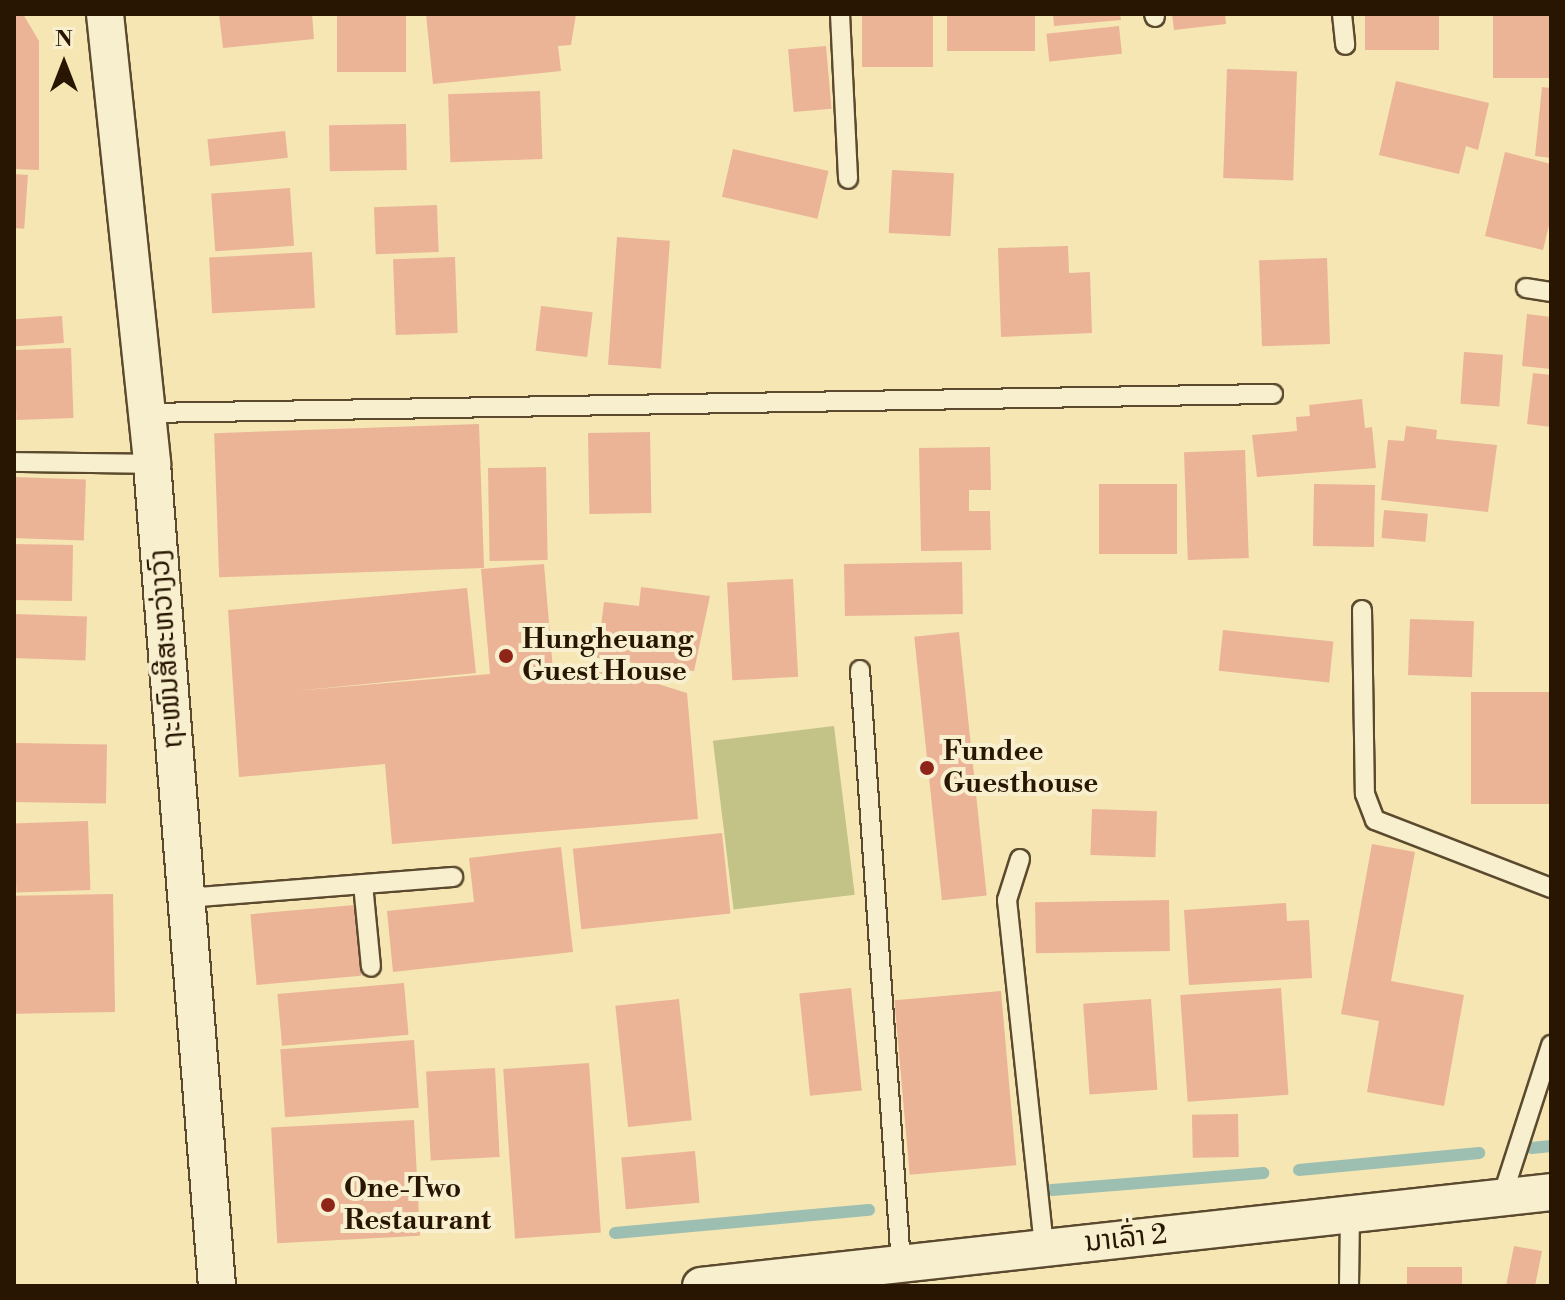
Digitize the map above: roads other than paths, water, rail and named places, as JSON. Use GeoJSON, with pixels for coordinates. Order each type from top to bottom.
{"type":"FeatureCollection","features":[{"type":"Feature","properties":{"kind":"street","name":"ຖະໜົນສີສະຫວ່າງວົງ"},"geometry":{"type":"LineString","coordinates":[[105,14],[152,464],[217,1286]]}},
{"type":"Feature","properties":{"kind":"street","name":"ນາເລົ່າ 2"},"geometry":{"type":"LineString","coordinates":[[701,1286],[1551,1192]]}},
{"type":"Feature","properties":{"kind":"lane"},"geometry":{"type":"LineString","coordinates":[[840,14],[848,179]]}},
{"type":"Feature","properties":{"kind":"lane"},"geometry":{"type":"LineString","coordinates":[[1342,14],[1345,45]]}},
{"type":"Feature","properties":{"kind":"lane"},"geometry":{"type":"LineString","coordinates":[[1526,288],[1551,292]]}},
{"type":"Feature","properties":{"kind":"lane"},"geometry":{"type":"LineString","coordinates":[[147,413],[1273,394]]}},
{"type":"Feature","properties":{"kind":"lane"},"geometry":{"type":"LineString","coordinates":[[14,462],[152,464]]}},
{"type":"Feature","properties":{"kind":"lane"},"geometry":{"type":"LineString","coordinates":[[1362,610],[1365,794],[1375,820],[1551,888]]}},
{"type":"Feature","properties":{"kind":"lane"},"geometry":{"type":"LineString","coordinates":[[860,670],[901,1264]]}},
{"type":"Feature","properties":{"kind":"lane"},"geometry":{"type":"LineString","coordinates":[[1020,859],[1007,900],[1044,1248]]}},
{"type":"Feature","properties":{"kind":"lane"},"geometry":{"type":"LineString","coordinates":[[186,898],[453,877]]}},
{"type":"Feature","properties":{"kind":"lane"},"geometry":{"type":"LineString","coordinates":[[363,884],[371,967]]}},
{"type":"Feature","properties":{"kind":"lane"},"geometry":{"type":"LineString","coordinates":[[1502,1197],[1551,1045]]}},
{"type":"Feature","properties":{"kind":"lane"},"geometry":{"type":"LineString","coordinates":[[1349,1286],[1350,1214]]}},
{"type":"Feature","properties":{"kind":"waterway"},"geometry":{"type":"LineString","coordinates":[[1532,1148],[1551,1146]]}},
{"type":"Feature","properties":{"kind":"waterway"},"geometry":{"type":"LineString","coordinates":[[1299,1170],[1479,1153]]}},
{"type":"Feature","properties":{"kind":"waterway"},"geometry":{"type":"LineString","coordinates":[[1052,1190],[1263,1173]]}},
{"type":"Feature","properties":{"kind":"waterway"},"geometry":{"type":"LineString","coordinates":[[615,1233],[869,1210]]}},
{"type":"Feature","properties":{"kind":"place","name":"Hungheuang Guest House"},"geometry":{"type":"Point","coordinates":[506,656]}},
{"type":"Feature","properties":{"kind":"place","name":"Fundee Guesthouse"},"geometry":{"type":"Point","coordinates":[927,768]}},
{"type":"Feature","properties":{"kind":"place","name":"One-Two Restaurant"},"geometry":{"type":"Point","coordinates":[328,1205]}}]}
